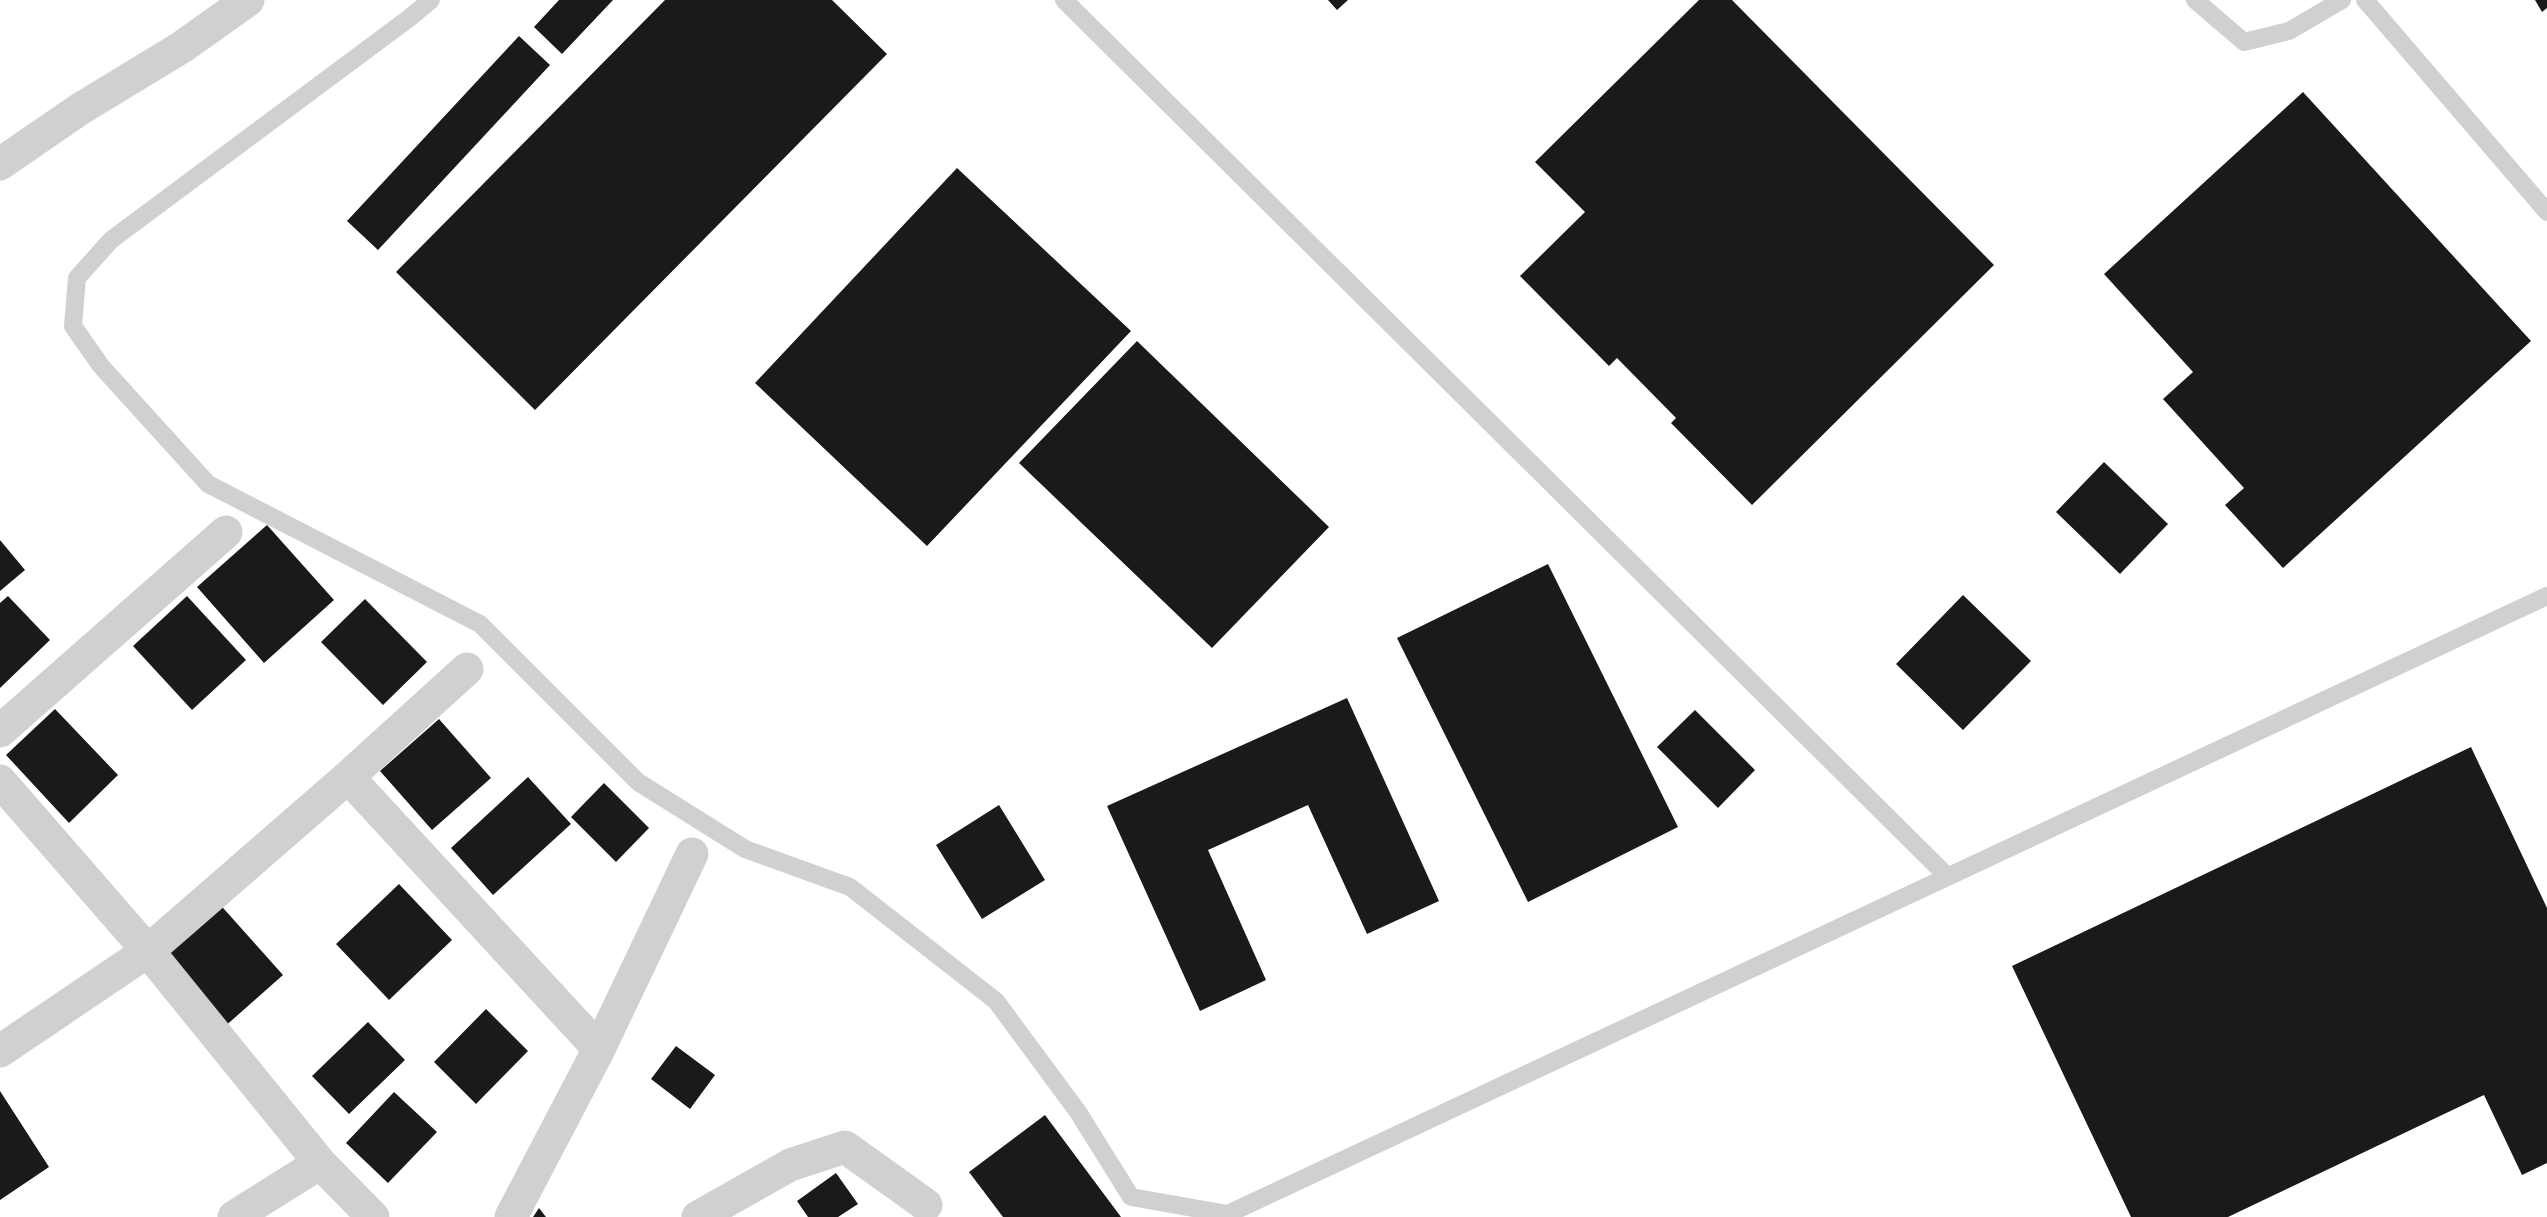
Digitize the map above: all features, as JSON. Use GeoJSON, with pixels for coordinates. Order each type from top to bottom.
{"type":"FeatureCollection","features":[{"type":"Feature","properties":{"kind":"street"},"geometry":{"type":"LineString","coordinates":[[0,164],[80,109],[182,47],[248,0]]}},
{"type":"Feature","properties":{"kind":"street"},"geometry":{"type":"LineString","coordinates":[[0,731],[226,532]]}},
{"type":"Feature","properties":{"kind":"street"},"geometry":{"type":"LineString","coordinates":[[0,1051],[148,951],[348,777],[467,669]]}},
{"type":"Feature","properties":{"kind":"street"},"geometry":{"type":"LineString","coordinates":[[348,777],[599,1049]]}},
{"type":"Feature","properties":{"kind":"street"},"geometry":{"type":"LineString","coordinates":[[0,781],[148,951],[320,1163],[373,1217]]}},
{"type":"Feature","properties":{"kind":"street"},"geometry":{"type":"LineString","coordinates":[[511,1217],[599,1049],[692,854]]}},
{"type":"Feature","properties":{"kind":"street"},"geometry":{"type":"LineString","coordinates":[[698,1217],[790,1165],[845,1147],[926,1205]]}},
{"type":"Feature","properties":{"kind":"street"},"geometry":{"type":"LineString","coordinates":[[234,1217],[320,1163]]}},
{"type":"Feature","properties":{"kind":"lane"},"geometry":{"type":"LineString","coordinates":[[431,0],[111,240],[77,278],[73,326],[101,366],[208,484],[480,624],[638,782],[746,849],[850,887],[996,1002],[1078,1112],[1131,1197],[1229,1215],[2547,596]]}},
{"type":"Feature","properties":{"kind":"lane"},"geometry":{"type":"LineString","coordinates":[[1064,0],[1947,876]]}},
{"type":"Feature","properties":{"kind":"lane"},"geometry":{"type":"LineString","coordinates":[[2196,0],[2244,42],[2289,31],[2342,0]]}},
{"type":"Feature","properties":{"kind":"lane"},"geometry":{"type":"LineString","coordinates":[[2365,0],[2547,212]]}},
{"type":"Feature","properties":{"kind":"building"},"geometry":{"type":"Polygon","coordinates":[[[559,0],[613,0],[562,54],[534,27],[559,0]]]}},
{"type":"Feature","properties":{"kind":"building"},"geometry":{"type":"Polygon","coordinates":[[[665,0],[832,0],[887,54],[535,410],[396,272],[665,0]]]}},
{"type":"Feature","properties":{"kind":"building"},"geometry":{"type":"Polygon","coordinates":[[[1328,0],[1348,0],[1337,10],[1328,0]]]}},
{"type":"Feature","properties":{"kind":"building"},"geometry":{"type":"Polygon","coordinates":[[[1699,0],[1732,0],[1994,265],[1752,505],[1671,423],[1676,418],[1617,358],[1609,366],[1520,276],[1585,212],[1535,162],[1699,0]]]}},
{"type":"Feature","properties":{"kind":"building"},"geometry":{"type":"Polygon","coordinates":[[[2535,0],[2547,0],[2547,8],[2542,12],[2535,0]]]}},
{"type":"Feature","properties":{"kind":"building"},"geometry":{"type":"Polygon","coordinates":[[[519,36],[550,65],[378,250],[347,221],[519,36]]]}},
{"type":"Feature","properties":{"kind":"building"},"geometry":{"type":"Polygon","coordinates":[[[2303,92],[2531,341],[2283,568],[2225,505],[2244,488],[2163,399],[2193,372],[2104,274],[2303,92]]]}},
{"type":"Feature","properties":{"kind":"building"},"geometry":{"type":"Polygon","coordinates":[[[957,168],[1131,331],[927,546],[755,383],[957,168]]]}},
{"type":"Feature","properties":{"kind":"building"},"geometry":{"type":"Polygon","coordinates":[[[1137,341],[1329,527],[1212,648],[1019,463],[1137,341]]]}},
{"type":"Feature","properties":{"kind":"building"},"geometry":{"type":"Polygon","coordinates":[[[2104,462],[2168,524],[2120,574],[2056,512],[2104,462]]]}},
{"type":"Feature","properties":{"kind":"building"},"geometry":{"type":"Polygon","coordinates":[[[267,525],[334,600],[264,663],[197,587],[267,525]]]}},
{"type":"Feature","properties":{"kind":"building"},"geometry":{"type":"Polygon","coordinates":[[[0,540],[25,570],[0,591],[0,540]]]}},
{"type":"Feature","properties":{"kind":"building"},"geometry":{"type":"Polygon","coordinates":[[[1548,564],[1678,827],[1528,902],[1397,638],[1548,564]]]}},
{"type":"Feature","properties":{"kind":"building"},"geometry":{"type":"Polygon","coordinates":[[[1963,595],[2031,661],[1963,730],[1896,664],[1963,595]]]}},
{"type":"Feature","properties":{"kind":"building"},"geometry":{"type":"Polygon","coordinates":[[[8,596],[50,640],[0,688],[0,603],[8,596]]]}},
{"type":"Feature","properties":{"kind":"building"},"geometry":{"type":"Polygon","coordinates":[[[187,596],[246,660],[192,710],[133,646],[187,596]]]}},
{"type":"Feature","properties":{"kind":"building"},"geometry":{"type":"Polygon","coordinates":[[[365,599],[427,662],[383,705],[321,642],[365,599]]]}},
{"type":"Feature","properties":{"kind":"building"},"geometry":{"type":"Polygon","coordinates":[[[1347,698],[1439,901],[1367,934],[1308,805],[1208,850],[1266,980],[1200,1011],[1107,806],[1347,698]]]}},
{"type":"Feature","properties":{"kind":"building"},"geometry":{"type":"Polygon","coordinates":[[[55,709],[118,775],[69,823],[6,755],[55,709]]]}},
{"type":"Feature","properties":{"kind":"building"},"geometry":{"type":"Polygon","coordinates":[[[1695,710],[1755,770],[1718,808],[1657,747],[1695,710]]]}},
{"type":"Feature","properties":{"kind":"building"},"geometry":{"type":"Polygon","coordinates":[[[439,719],[491,778],[432,830],[380,771],[439,719]]]}},
{"type":"Feature","properties":{"kind":"building"},"geometry":{"type":"Polygon","coordinates":[[[2471,747],[2547,908],[2547,1163],[2522,1175],[2484,1095],[2228,1217],[2131,1217],[2012,966],[2471,747]]]}},
{"type":"Feature","properties":{"kind":"building"},"geometry":{"type":"Polygon","coordinates":[[[528,777],[571,824],[493,895],[451,848],[528,777]]]}},
{"type":"Feature","properties":{"kind":"building"},"geometry":{"type":"Polygon","coordinates":[[[604,783],[649,828],[616,862],[571,817],[604,783]]]}},
{"type":"Feature","properties":{"kind":"building"},"geometry":{"type":"Polygon","coordinates":[[[999,805],[1045,880],[982,919],[936,845],[999,805]]]}},
{"type":"Feature","properties":{"kind":"building"},"geometry":{"type":"Polygon","coordinates":[[[399,884],[452,940],[389,1000],[336,944],[399,884]]]}},
{"type":"Feature","properties":{"kind":"building"},"geometry":{"type":"Polygon","coordinates":[[[216,900],[283,975],[222,1029],[155,954],[216,900]]]}},
{"type":"Feature","properties":{"kind":"building"},"geometry":{"type":"Polygon","coordinates":[[[486,1009],[528,1051],[476,1104],[434,1062],[486,1009]]]}},
{"type":"Feature","properties":{"kind":"building"},"geometry":{"type":"Polygon","coordinates":[[[368,1022],[405,1060],[349,1114],[312,1076],[368,1022]]]}},
{"type":"Feature","properties":{"kind":"building"},"geometry":{"type":"Polygon","coordinates":[[[676,1046],[715,1075],[690,1109],[651,1079],[676,1046]]]}},
{"type":"Feature","properties":{"kind":"building"},"geometry":{"type":"Polygon","coordinates":[[[0,1091],[49,1167],[0,1200],[0,1091]]]}},
{"type":"Feature","properties":{"kind":"building"},"geometry":{"type":"Polygon","coordinates":[[[394,1092],[437,1132],[388,1183],[346,1143],[394,1092]]]}},
{"type":"Feature","properties":{"kind":"building"},"geometry":{"type":"Polygon","coordinates":[[[1045,1115],[1121,1217],[1003,1217],[969,1172],[1045,1115]]]}},
{"type":"Feature","properties":{"kind":"building"},"geometry":{"type":"Polygon","coordinates":[[[836,1173],[858,1204],[838,1217],[808,1217],[797,1201],[836,1173]]]}},
{"type":"Feature","properties":{"kind":"building"},"geometry":{"type":"Polygon","coordinates":[[[539,1208],[546,1217],[533,1217],[539,1208]]]}}]}
